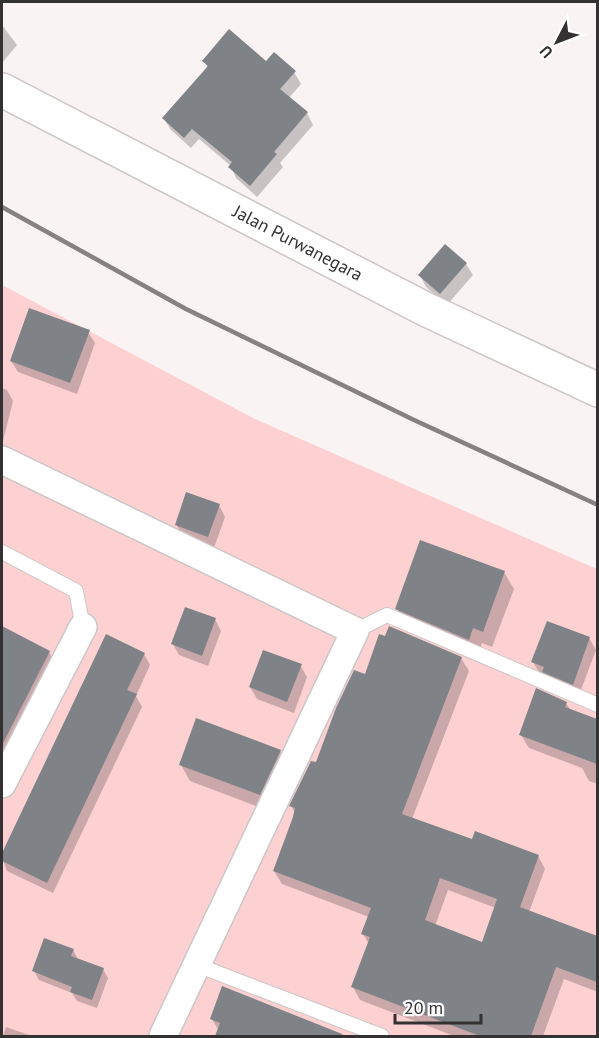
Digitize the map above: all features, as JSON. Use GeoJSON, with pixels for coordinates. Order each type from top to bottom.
{"type":"FeatureCollection","features":[{"type":"Feature","properties":{"kind":"street","name":"Jalan Purwanegara"},"geometry":{"type":"LineString","coordinates":[[2,90],[416,305],[597,390]]}},
{"type":"Feature","properties":{"kind":"street"},"geometry":{"type":"LineString","coordinates":[[2,460],[355,631],[163,1036]]}},
{"type":"Feature","properties":{"kind":"street"},"geometry":{"type":"LineString","coordinates":[[2,784],[83,627]]}},
{"type":"Feature","properties":{"kind":"lane"},"geometry":{"type":"LineString","coordinates":[[2,552],[76,591],[83,627]]}},
{"type":"Feature","properties":{"kind":"lane"},"geometry":{"type":"LineString","coordinates":[[355,631],[387,615],[597,705]]}},
{"type":"Feature","properties":{"kind":"lane"},"geometry":{"type":"LineString","coordinates":[[197,965],[382,1036]]}},
{"type":"Feature","properties":{"kind":"shaded area"},"geometry":{"type":"Polygon","coordinates":[[[2,285],[255,419],[597,569],[597,1036],[2,1036],[2,285]]]}},
{"type":"Feature","properties":{"kind":"building"},"geometry":{"type":"Polygon","coordinates":[[[229,29],[266,61],[274,52],[296,71],[280,89],[308,112],[274,152],[277,154],[250,186],[228,167],[232,162],[192,129],[184,138],[162,118],[208,66],[202,61],[229,29]]]}},
{"type":"Feature","properties":{"kind":"building"},"geometry":{"type":"Polygon","coordinates":[[[445,244],[467,263],[440,294],[418,275],[445,244]]]}},
{"type":"Feature","properties":{"kind":"building"},"geometry":{"type":"Polygon","coordinates":[[[29,308],[90,330],[70,383],[10,361],[29,308]]]}},
{"type":"Feature","properties":{"kind":"building"},"geometry":{"type":"Polygon","coordinates":[[[186,492],[220,504],[208,537],[175,525],[186,492]]]}},
{"type":"Feature","properties":{"kind":"building"},"geometry":{"type":"Polygon","coordinates":[[[420,540],[505,571],[483,632],[473,628],[469,640],[395,609],[420,540]]]}},
{"type":"Feature","properties":{"kind":"building"},"geometry":{"type":"Polygon","coordinates":[[[185,607],[216,618],[202,656],[171,644],[185,607]]]}},
{"type":"Feature","properties":{"kind":"building"},"geometry":{"type":"Polygon","coordinates":[[[547,621],[590,637],[573,685],[542,672],[544,667],[531,662],[547,621]]]}},
{"type":"Feature","properties":{"kind":"building"},"geometry":{"type":"Polygon","coordinates":[[[2,626],[50,651],[2,745],[2,626]]]}},
{"type":"Feature","properties":{"kind":"building"},"geometry":{"type":"Polygon","coordinates":[[[389,626],[462,657],[402,814],[472,839],[475,831],[539,855],[520,907],[597,936],[597,982],[556,967],[531,1036],[480,1036],[351,987],[370,937],[361,934],[371,908],[273,871],[293,817],[295,808],[289,806],[311,761],[316,762],[336,708],[354,670],[365,674],[379,634],[385,636],[389,626]],[[440,878],[425,920],[482,942],[497,899],[440,878]]]}},
{"type":"Feature","properties":{"kind":"building"},"geometry":{"type":"Polygon","coordinates":[[[106,634],[145,653],[127,690],[137,694],[47,883],[2,861],[2,853],[106,634]]]}},
{"type":"Feature","properties":{"kind":"building"},"geometry":{"type":"Polygon","coordinates":[[[263,650],[302,664],[287,702],[249,687],[263,650]]]}},
{"type":"Feature","properties":{"kind":"building"},"geometry":{"type":"Polygon","coordinates":[[[536,688],[567,702],[565,707],[597,719],[597,764],[519,735],[536,688]]]}},
{"type":"Feature","properties":{"kind":"building"},"geometry":{"type":"Polygon","coordinates":[[[196,718],[281,750],[260,795],[179,765],[196,718]]]}},
{"type":"Feature","properties":{"kind":"building"},"geometry":{"type":"Polygon","coordinates":[[[44,938],[74,949],[71,956],[104,968],[92,1000],[70,992],[72,987],[32,971],[44,938]]]}},
{"type":"Feature","properties":{"kind":"building"},"geometry":{"type":"Polygon","coordinates":[[[222,986],[342,1034],[341,1036],[215,1036],[220,1023],[210,1019],[222,986]]]}},
{"type":"Feature","properties":{"kind":"railway"},"geometry":{"type":"LineString","coordinates":[[2,207],[186,309],[414,420],[598,505]]}}]}
